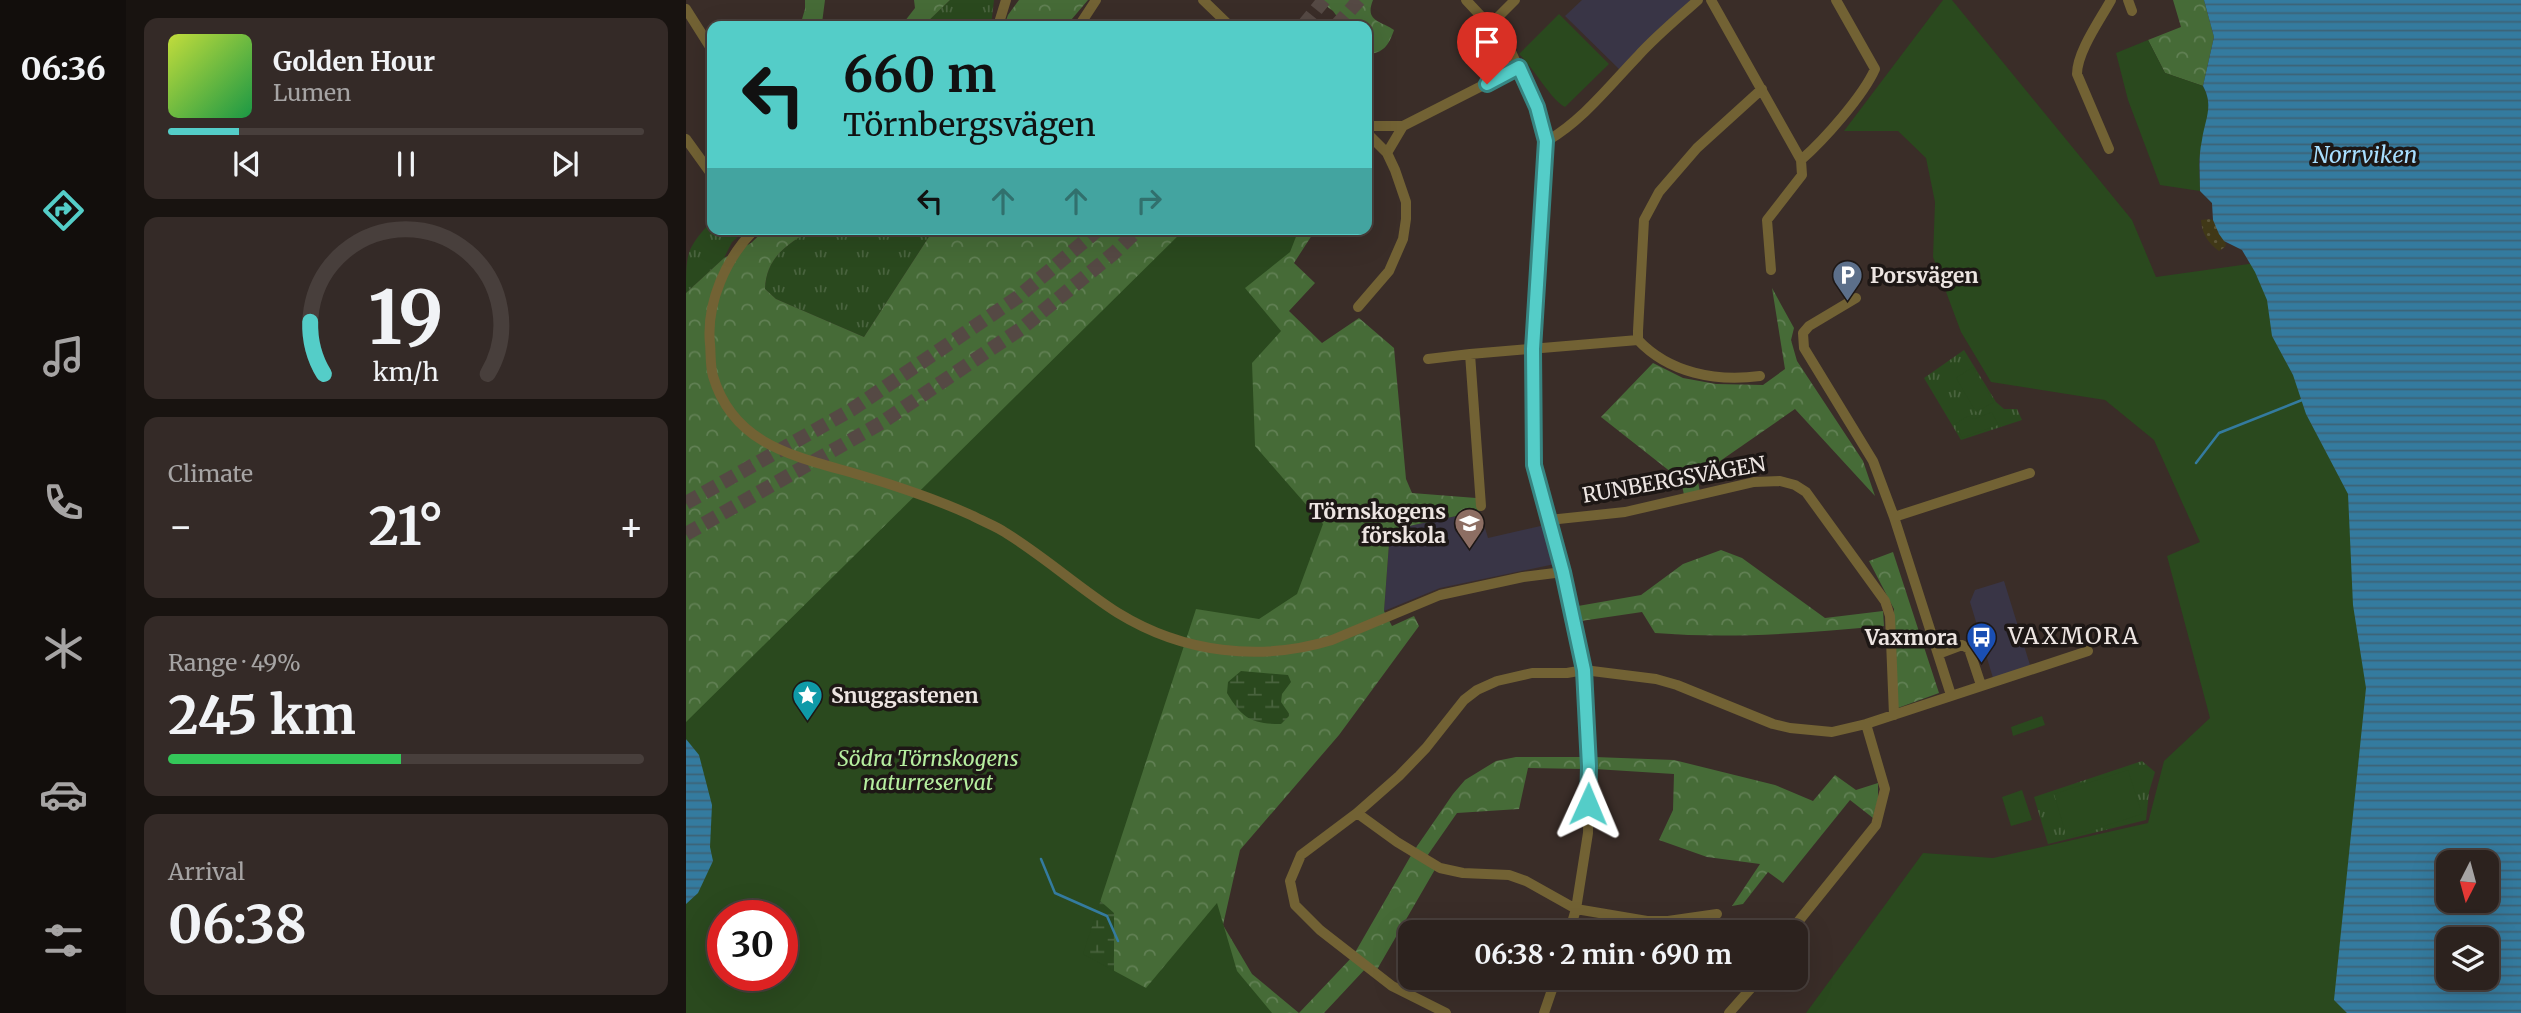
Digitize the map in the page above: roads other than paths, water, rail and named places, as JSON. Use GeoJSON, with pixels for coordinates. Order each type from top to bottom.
{"type":"FeatureCollection","features":[{"type":"Feature","properties":{"kind":"street"},"geometry":{"type":"LineString","coordinates":[[1000,21],[1006,0]]}},
{"type":"Feature","properties":{"kind":"street"},"geometry":{"type":"LineString","coordinates":[[1082,21],[1096,0]]}},
{"type":"Feature","properties":{"kind":"street"},"geometry":{"type":"LineString","coordinates":[[1203,0],[1225,21]]}},
{"type":"Feature","properties":{"kind":"street"},"geometry":{"type":"LineString","coordinates":[[1466,0],[1508,45],[1537,107],[1546,141],[1533,349],[1534,465],[1563,572],[1584,670],[1589,766],[1588,833],[1573,920]]}},
{"type":"Feature","properties":{"kind":"street"},"geometry":{"type":"LineString","coordinates":[[1490,25],[1515,0]]}},
{"type":"Feature","properties":{"kind":"street"},"geometry":{"type":"LineString","coordinates":[[1546,141],[1562,132],[1604,94],[1638,55],[1698,0]]}},
{"type":"Feature","properties":{"kind":"street"},"geometry":{"type":"LineString","coordinates":[[1711,0],[1801,160],[1802,175],[1767,220],[1771,270]]}},
{"type":"Feature","properties":{"kind":"street"},"geometry":{"type":"LineString","coordinates":[[1801,160],[1837,121],[1875,69],[1836,0]]}},
{"type":"Feature","properties":{"kind":"street"},"geometry":{"type":"LineString","coordinates":[[2109,149],[2077,74],[2081,57],[2110,0]]}},
{"type":"Feature","properties":{"kind":"street"},"geometry":{"type":"LineString","coordinates":[[2127,0],[2132,11]]}},
{"type":"Feature","properties":{"kind":"street"},"geometry":{"type":"LineString","coordinates":[[686,9],[707,42]]}},
{"type":"Feature","properties":{"kind":"street"},"geometry":{"type":"LineString","coordinates":[[1372,126],[1403,126],[1519,67]]}},
{"type":"Feature","properties":{"kind":"street"},"geometry":{"type":"LineString","coordinates":[[1760,376],[1741,379],[1678,369],[1651,354],[1639,341],[1644,220],[1659,192],[1693,153],[1762,89]]}},
{"type":"Feature","properties":{"kind":"street"},"geometry":{"type":"LineString","coordinates":[[1388,153],[1403,126]]}},
{"type":"Feature","properties":{"kind":"street"},"geometry":{"type":"LineString","coordinates":[[686,139],[707,168]]}},
{"type":"Feature","properties":{"kind":"street"},"geometry":{"type":"LineString","coordinates":[[1358,307],[1389,271],[1403,239],[1406,202],[1388,153],[1372,139]]}},
{"type":"Feature","properties":{"kind":"street"},"geometry":{"type":"LineString","coordinates":[[749,235],[720,281],[709,332],[713,374],[724,403],[741,425],[764,443],[793,456],[946,503],[1005,532],[1117,612],[1142,626],[1211,649],[1239,652],[1274,651],[1332,640],[1440,595],[1523,577],[1563,572]]}},
{"type":"Feature","properties":{"kind":"street"},"geometry":{"type":"LineString","coordinates":[[1856,298],[1809,326],[1803,333],[1802,340],[1804,348],[1872,461],[1894,517],[1951,695]]}},
{"type":"Feature","properties":{"kind":"street"},"geometry":{"type":"LineString","coordinates":[[1428,359],[1639,341]]}},
{"type":"Feature","properties":{"kind":"street"},"geometry":{"type":"LineString","coordinates":[[1470,354],[1480,506]]}},
{"type":"Feature","properties":{"kind":"street"},"geometry":{"type":"LineString","coordinates":[[1894,517],[2030,473]]}},
{"type":"Feature","properties":{"kind":"street","name":"RUNBERGSVÄGEN"},"geometry":{"type":"LineString","coordinates":[[1549,520],[1625,512],[1754,482],[1780,481],[1796,485],[1806,492],[1885,601],[1889,616],[1894,715]]}},
{"type":"Feature","properties":{"kind":"street"},"geometry":{"type":"LineString","coordinates":[[1938,654],[1966,646],[1981,685]]}},
{"type":"Feature","properties":{"kind":"street"},"geometry":{"type":"LineString","coordinates":[[1446,1013],[1392,986],[1320,930],[1295,905],[1290,881],[1301,855],[1357,813],[1426,748],[1464,701],[1477,690],[1497,681],[1532,673],[1584,670],[1656,679],[1773,724],[1832,732],[1866,724],[2088,651]]}},
{"type":"Feature","properties":{"kind":"street"},"geometry":{"type":"LineString","coordinates":[[1799,920],[1876,825],[1885,789],[1866,724]]}},
{"type":"Feature","properties":{"kind":"street"},"geometry":{"type":"LineString","coordinates":[[1357,813],[1440,868],[1463,873],[1509,875],[1526,881],[1577,909],[1647,921],[1717,914]]}},
{"type":"Feature","properties":{"kind":"street"},"geometry":{"type":"LineString","coordinates":[[1544,1013],[1552,990]]}},
{"type":"Feature","properties":{"kind":"street"},"geometry":{"type":"LineString","coordinates":[[1729,1013],[1749,990]]}},
{"type":"Feature","properties":{"kind":"water","name":"Norrviken"},"geometry":{"type":"Polygon","coordinates":[[[2204,0],[2521,0],[2521,1013],[2347,1013],[2334,1000],[2366,688],[2353,605],[2348,494],[2306,414],[2293,375],[2272,336],[2267,300],[2255,272],[2242,250],[2224,241],[2219,234],[2213,220],[2212,203],[2200,191],[2200,153],[2208,113],[2208,100],[2203,86],[2214,37],[2204,0]]]}},
{"type":"Feature","properties":{"kind":"water"},"geometry":{"type":"Polygon","coordinates":[[[686,739],[699,755],[712,805],[710,847],[713,861],[698,893],[686,904],[686,739]]]}},
{"type":"Feature","properties":{"kind":"waterway"},"geometry":{"type":"LineString","coordinates":[[2196,463],[2219,433],[2302,400]]}},
{"type":"Feature","properties":{"kind":"waterway"},"geometry":{"type":"LineString","coordinates":[[1041,859],[1055,893],[1107,916],[1118,941]]}},
{"type":"Feature","properties":{"kind":"tunnel"},"geometry":{"type":"LineString","coordinates":[[1307,21],[1324,0]]}},
{"type":"Feature","properties":{"kind":"tunnel"},"geometry":{"type":"LineString","coordinates":[[1340,21],[1359,0]]}},
{"type":"Feature","properties":{"kind":"tunnel"},"geometry":{"type":"LineString","coordinates":[[686,503],[851,410],[1018,297],[1092,235]]}},
{"type":"Feature","properties":{"kind":"tunnel"},"geometry":{"type":"LineString","coordinates":[[686,534],[881,423],[1022,328],[1133,235]]}},
{"type":"Feature","properties":{"kind":"place","name":"Porsvägen"},"geometry":{"type":"Point","coordinates":[1847,303]}},
{"type":"Feature","properties":{"kind":"place","name":"Törnskogens förskola"},"geometry":{"type":"Point","coordinates":[1469,551]}},
{"type":"Feature","properties":{"kind":"place","name":"Vaxmora"},"geometry":{"type":"Point","coordinates":[1981,665]}},
{"type":"Feature","properties":{"kind":"place","name":"Snuggastenen"},"geometry":{"type":"Point","coordinates":[808,723]}},
{"type":"Feature","properties":{"kind":"district","name":"VAXMORA"},"geometry":{"type":"Point","coordinates":[2074,636]}},
{"type":"Feature","properties":{"kind":"park label","name":"Södra Törnskogens naturreservat"},"geometry":{"type":"Point","coordinates":[928,771]}}]}
